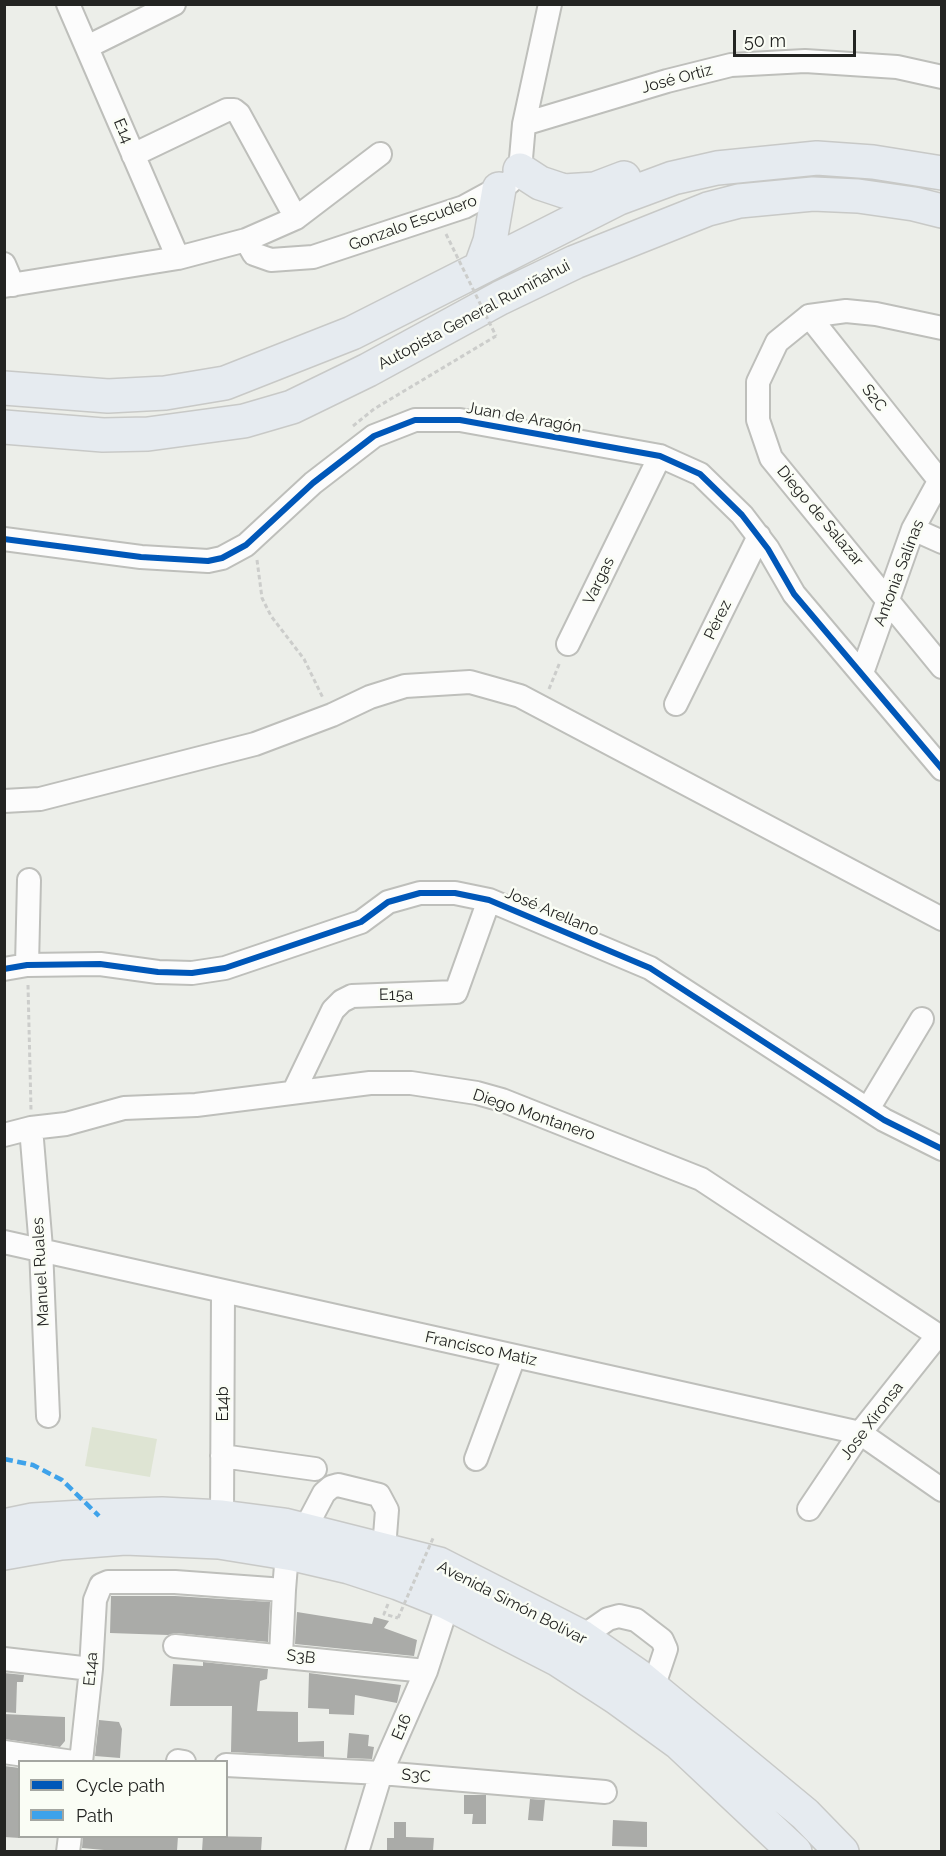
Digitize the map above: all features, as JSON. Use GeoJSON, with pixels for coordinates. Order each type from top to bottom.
{"type":"FeatureCollection","features":[{"type":"Feature","properties":{"kind":"highway"},"geometry":{"type":"LineString","coordinates":[[481,266],[510,179],[540,183],[553,189],[578,191],[595,189],[679,160],[713,154],[780,160]]}},
{"type":"Feature","properties":{"kind":"highway"},"geometry":{"type":"LineString","coordinates":[[4,388],[108,396],[165,393],[225,382],[352,333],[619,198],[674,178],[717,168],[817,158],[873,162],[942,173]]}},
{"type":"Feature","properties":{"kind":"highway","name":"Autopista General Rumiñahui"},"geometry":{"type":"LineString","coordinates":[[4,427],[103,435],[148,434],[244,421],[292,407],[368,370],[491,303],[575,262],[708,209],[739,201],[813,194],[858,196],[914,204],[942,211]]}},
{"type":"Feature","properties":{"kind":"highway","name":"Avenida Simón Bolívar"},"geometry":{"type":"LineString","coordinates":[[4,1526],[33,1521],[99,1516],[162,1514],[222,1517],[296,1541],[349,1567],[448,1603],[557,1659],[680,1743],[795,1851]]}},
{"type":"Feature","properties":{"kind":"highway","name":"Avenida Simón Bolívar"},"geometry":{"type":"LineString","coordinates":[[4,1553],[61,1543],[125,1538],[219,1542],[296,1541],[384,1549],[439,1564],[582,1637],[653,1688],[805,1814],[842,1851]]}},
{"type":"Feature","properties":{"kind":"street","name":"E14"},"geometry":{"type":"LineString","coordinates":[[68,4],[178,258]]}},
{"type":"Feature","properties":{"kind":"street"},"geometry":{"type":"LineString","coordinates":[[87,47],[174,4]]}},
{"type":"Feature","properties":{"kind":"street"},"geometry":{"type":"LineString","coordinates":[[510,179],[550,4]]}},
{"type":"Feature","properties":{"kind":"street","name":"José Ortiz"},"geometry":{"type":"LineString","coordinates":[[524,124],[667,81],[731,65],[805,61],[897,67],[942,77]]}},
{"type":"Feature","properties":{"kind":"street"},"geometry":{"type":"LineString","coordinates":[[133,155],[227,110],[234,110],[239,114],[296,218]]}},
{"type":"Feature","properties":{"kind":"street"},"geometry":{"type":"LineString","coordinates":[[4,264],[9,286],[178,258],[246,240],[296,218],[380,154]]}},
{"type":"Feature","properties":{"kind":"street","name":"Gonzalo Escudero"},"geometry":{"type":"LineString","coordinates":[[246,240],[254,254],[271,260],[313,257],[464,207],[510,179]]}},
{"type":"Feature","properties":{"kind":"street"},"geometry":{"type":"LineString","coordinates":[[809,316],[846,311],[876,314],[942,328]]}},
{"type":"Feature","properties":{"kind":"street","name":"S2C"},"geometry":{"type":"LineString","coordinates":[[809,316],[940,478]]}},
{"type":"Feature","properties":{"kind":"street","name":"Diego de Salazar"},"geometry":{"type":"LineString","coordinates":[[809,316],[777,342],[758,382],[758,420],[771,458],[889,599],[942,667]]}},
{"type":"Feature","properties":{"kind":"street","name":"Juan de Aragón"},"geometry":{"type":"LineString","coordinates":[[4,538],[141,557],[208,561],[235,552],[313,483],[360,446],[386,429],[415,420],[460,420],[660,456],[684,465],[708,480],[759,536],[794,594],[942,769]]}},
{"type":"Feature","properties":{"kind":"street","name":"Vargas"},"geometry":{"type":"LineString","coordinates":[[568,644],[660,456]]}},
{"type":"Feature","properties":{"kind":"street","name":"Antonia Salinas"},"geometry":{"type":"LineString","coordinates":[[862,673],[913,529],[940,478]]}},
{"type":"Feature","properties":{"kind":"street"},"geometry":{"type":"LineString","coordinates":[[913,529],[942,542]]}},
{"type":"Feature","properties":{"kind":"street","name":"Pérez"},"geometry":{"type":"LineString","coordinates":[[676,704],[759,536]]}},
{"type":"Feature","properties":{"kind":"street"},"geometry":{"type":"LineString","coordinates":[[4,801],[40,799],[244,747],[332,715],[370,697],[405,686],[439,682],[470,682],[498,688],[541,707],[942,920]]}},
{"type":"Feature","properties":{"kind":"street"},"geometry":{"type":"LineString","coordinates":[[27,965],[29,880]]}},
{"type":"Feature","properties":{"kind":"street","name":"José Arellano"},"geometry":{"type":"LineString","coordinates":[[4,969],[27,965],[100,964],[158,972],[192,973],[225,968],[361,922],[388,902],[420,893],[455,893],[489,900],[650,968],[868,1109],[942,1149]]}},
{"type":"Feature","properties":{"kind":"street","name":"E15a"},"geometry":{"type":"LineString","coordinates":[[294,1091],[333,1010],[342,1001],[352,996],[456,992],[489,900]]}},
{"type":"Feature","properties":{"kind":"street"},"geometry":{"type":"LineString","coordinates":[[868,1109],[922,1019]]}},
{"type":"Feature","properties":{"kind":"street","name":"Diego Montanero"},"geometry":{"type":"LineString","coordinates":[[4,1135],[31,1128],[66,1124],[124,1108],[196,1105],[370,1083],[411,1083],[452,1088],[502,1100],[701,1179],[940,1336]]}},
{"type":"Feature","properties":{"kind":"street","name":"Manuel Ruales"},"geometry":{"type":"LineString","coordinates":[[31,1128],[41,1248],[48,1416]]}},
{"type":"Feature","properties":{"kind":"street","name":"Francisco Matiz"},"geometry":{"type":"LineString","coordinates":[[4,1242],[41,1248],[223,1292],[860,1433],[942,1490]]}},
{"type":"Feature","properties":{"kind":"street","name":"E14b"},"geometry":{"type":"LineString","coordinates":[[222,1517],[223,1292]]}},
{"type":"Feature","properties":{"kind":"street","name":"Jose Xironsa"},"geometry":{"type":"LineString","coordinates":[[809,1509],[860,1433],[940,1336]]}},
{"type":"Feature","properties":{"kind":"street"},"geometry":{"type":"LineString","coordinates":[[477,1460],[514,1357]]}},
{"type":"Feature","properties":{"kind":"street"},"geometry":{"type":"LineString","coordinates":[[222,1456],[315,1469]]}},
{"type":"Feature","properties":{"kind":"street"},"geometry":{"type":"LineString","coordinates":[[281,1655],[284,1590],[296,1541],[324,1493],[338,1485],[379,1495],[385,1501],[387,1510],[384,1549]]}},
{"type":"Feature","properties":{"kind":"street","name":"E14a"},"geometry":{"type":"LineString","coordinates":[[81,1760],[97,1591],[108,1582],[233,1584],[284,1590]]}},
{"type":"Feature","properties":{"kind":"street","name":"E16"},"geometry":{"type":"LineString","coordinates":[[357,1851],[381,1773],[426,1671],[448,1603]]}},
{"type":"Feature","properties":{"kind":"street"},"geometry":{"type":"LineString","coordinates":[[582,1637],[608,1619],[619,1616],[636,1620],[662,1640],[666,1649],[653,1688]]}},
{"type":"Feature","properties":{"kind":"street","name":"S3B"},"geometry":{"type":"LineString","coordinates":[[175,1646],[426,1671]]}},
{"type":"Feature","properties":{"kind":"street"},"geometry":{"type":"LineString","coordinates":[[4,1659],[91,1669]]}},
{"type":"Feature","properties":{"kind":"street"},"geometry":{"type":"LineString","coordinates":[[4,1752],[66,1760]]}},
{"type":"Feature","properties":{"kind":"street","name":"S3C"},"geometry":{"type":"LineString","coordinates":[[228,1766],[381,1773],[605,1792]]}},
{"type":"Feature","properties":{"kind":"path"},"geometry":{"type":"LineString","coordinates":[[350,429],[374,409],[496,336],[446,234]]}},
{"type":"Feature","properties":{"kind":"path"},"geometry":{"type":"LineString","coordinates":[[254,537],[262,598],[271,616],[304,659],[332,715]]}},
{"type":"Feature","properties":{"kind":"path"},"geometry":{"type":"LineString","coordinates":[[541,707],[568,644]]}},
{"type":"Feature","properties":{"kind":"path"},"geometry":{"type":"LineString","coordinates":[[27,965],[31,1128]]}},
{"type":"Feature","properties":{"kind":"path"},"geometry":{"type":"LineString","coordinates":[[384,1614],[398,1618],[434,1536]]}},
{"type":"Feature","properties":{"kind":"green space"},"geometry":{"type":"Polygon","coordinates":[[[92,1427],[157,1439],[150,1477],[85,1466],[92,1427]]]}},
{"type":"Feature","properties":{"kind":"building"},"geometry":{"type":"Polygon","coordinates":[[[111,1596],[175,1596],[270,1602],[268,1642],[176,1633],[168,1635],[110,1633],[111,1596]]]}},
{"type":"Feature","properties":{"kind":"building"},"geometry":{"type":"Polygon","coordinates":[[[297,1612],[372,1624],[374,1617],[389,1621],[384,1628],[417,1640],[414,1656],[295,1644],[297,1612]]]}},
{"type":"Feature","properties":{"kind":"building"},"geometry":{"type":"Polygon","coordinates":[[[203,1662],[268,1669],[267,1679],[260,1681],[257,1711],[298,1712],[298,1742],[324,1741],[324,1757],[231,1752],[232,1706],[170,1706],[173,1664],[203,1666],[203,1662]]]}},
{"type":"Feature","properties":{"kind":"building"},"geometry":{"type":"Polygon","coordinates":[[[4,1673],[24,1675],[23,1682],[17,1682],[16,1713],[4,1712],[4,1673]]]}},
{"type":"Feature","properties":{"kind":"building"},"geometry":{"type":"Polygon","coordinates":[[[309,1673],[401,1685],[397,1703],[355,1695],[354,1715],[329,1714],[329,1709],[308,1708],[309,1673]]]}},
{"type":"Feature","properties":{"kind":"building"},"geometry":{"type":"Polygon","coordinates":[[[4,1714],[65,1717],[65,1741],[60,1747],[4,1739],[4,1714]]]}},
{"type":"Feature","properties":{"kind":"building"},"geometry":{"type":"Polygon","coordinates":[[[99,1720],[119,1722],[122,1729],[120,1758],[95,1756],[99,1720]]]}},
{"type":"Feature","properties":{"kind":"building"},"geometry":{"type":"Polygon","coordinates":[[[349,1733],[369,1735],[368,1746],[374,1747],[372,1759],[347,1758],[349,1733]]]}},
{"type":"Feature","properties":{"kind":"building"},"geometry":{"type":"Polygon","coordinates":[[[4,1766],[18,1768],[18,1838],[4,1837],[4,1766]]]}},
{"type":"Feature","properties":{"kind":"building"},"geometry":{"type":"Polygon","coordinates":[[[464,1795],[486,1795],[486,1824],[472,1824],[473,1814],[464,1814],[464,1795]]]}},
{"type":"Feature","properties":{"kind":"building"},"geometry":{"type":"Polygon","coordinates":[[[530,1799],[545,1800],[543,1821],[528,1820],[530,1799]]]}},
{"type":"Feature","properties":{"kind":"building"},"geometry":{"type":"Polygon","coordinates":[[[613,1820],[647,1822],[647,1847],[612,1846],[613,1820]]]}},
{"type":"Feature","properties":{"kind":"building"},"geometry":{"type":"Polygon","coordinates":[[[394,1822],[406,1822],[406,1837],[434,1838],[433,1851],[387,1851],[387,1838],[394,1838],[394,1822]]]}},
{"type":"Feature","properties":{"kind":"building"},"geometry":{"type":"Polygon","coordinates":[[[262,1837],[261,1851],[202,1851],[203,1838],[262,1837]]]}},
{"type":"Feature","properties":{"kind":"building"},"geometry":{"type":"Polygon","coordinates":[[[83,1838],[178,1838],[177,1851],[115,1851],[82,1848],[83,1838]]]}},
{"type":"Feature","properties":{"kind":"marked path"},"geometry":{"type":"LineString","coordinates":[[4,1459],[33,1465],[62,1480],[99,1516]]}},
{"type":"Feature","properties":{"kind":"cycle path"},"geometry":{"type":"LineString","coordinates":[[4,539],[141,557],[208,561],[222,558],[246,545],[313,483],[374,436],[415,420],[460,420],[660,456],[700,474],[742,515],[768,549],[794,594],[942,769]]}},
{"type":"Feature","properties":{"kind":"cycle path"},"geometry":{"type":"LineString","coordinates":[[4,969],[27,965],[100,964],[158,972],[192,973],[225,968],[361,922],[388,902],[420,893],[455,893],[489,900],[650,968],[884,1120],[942,1149]]}}]}
